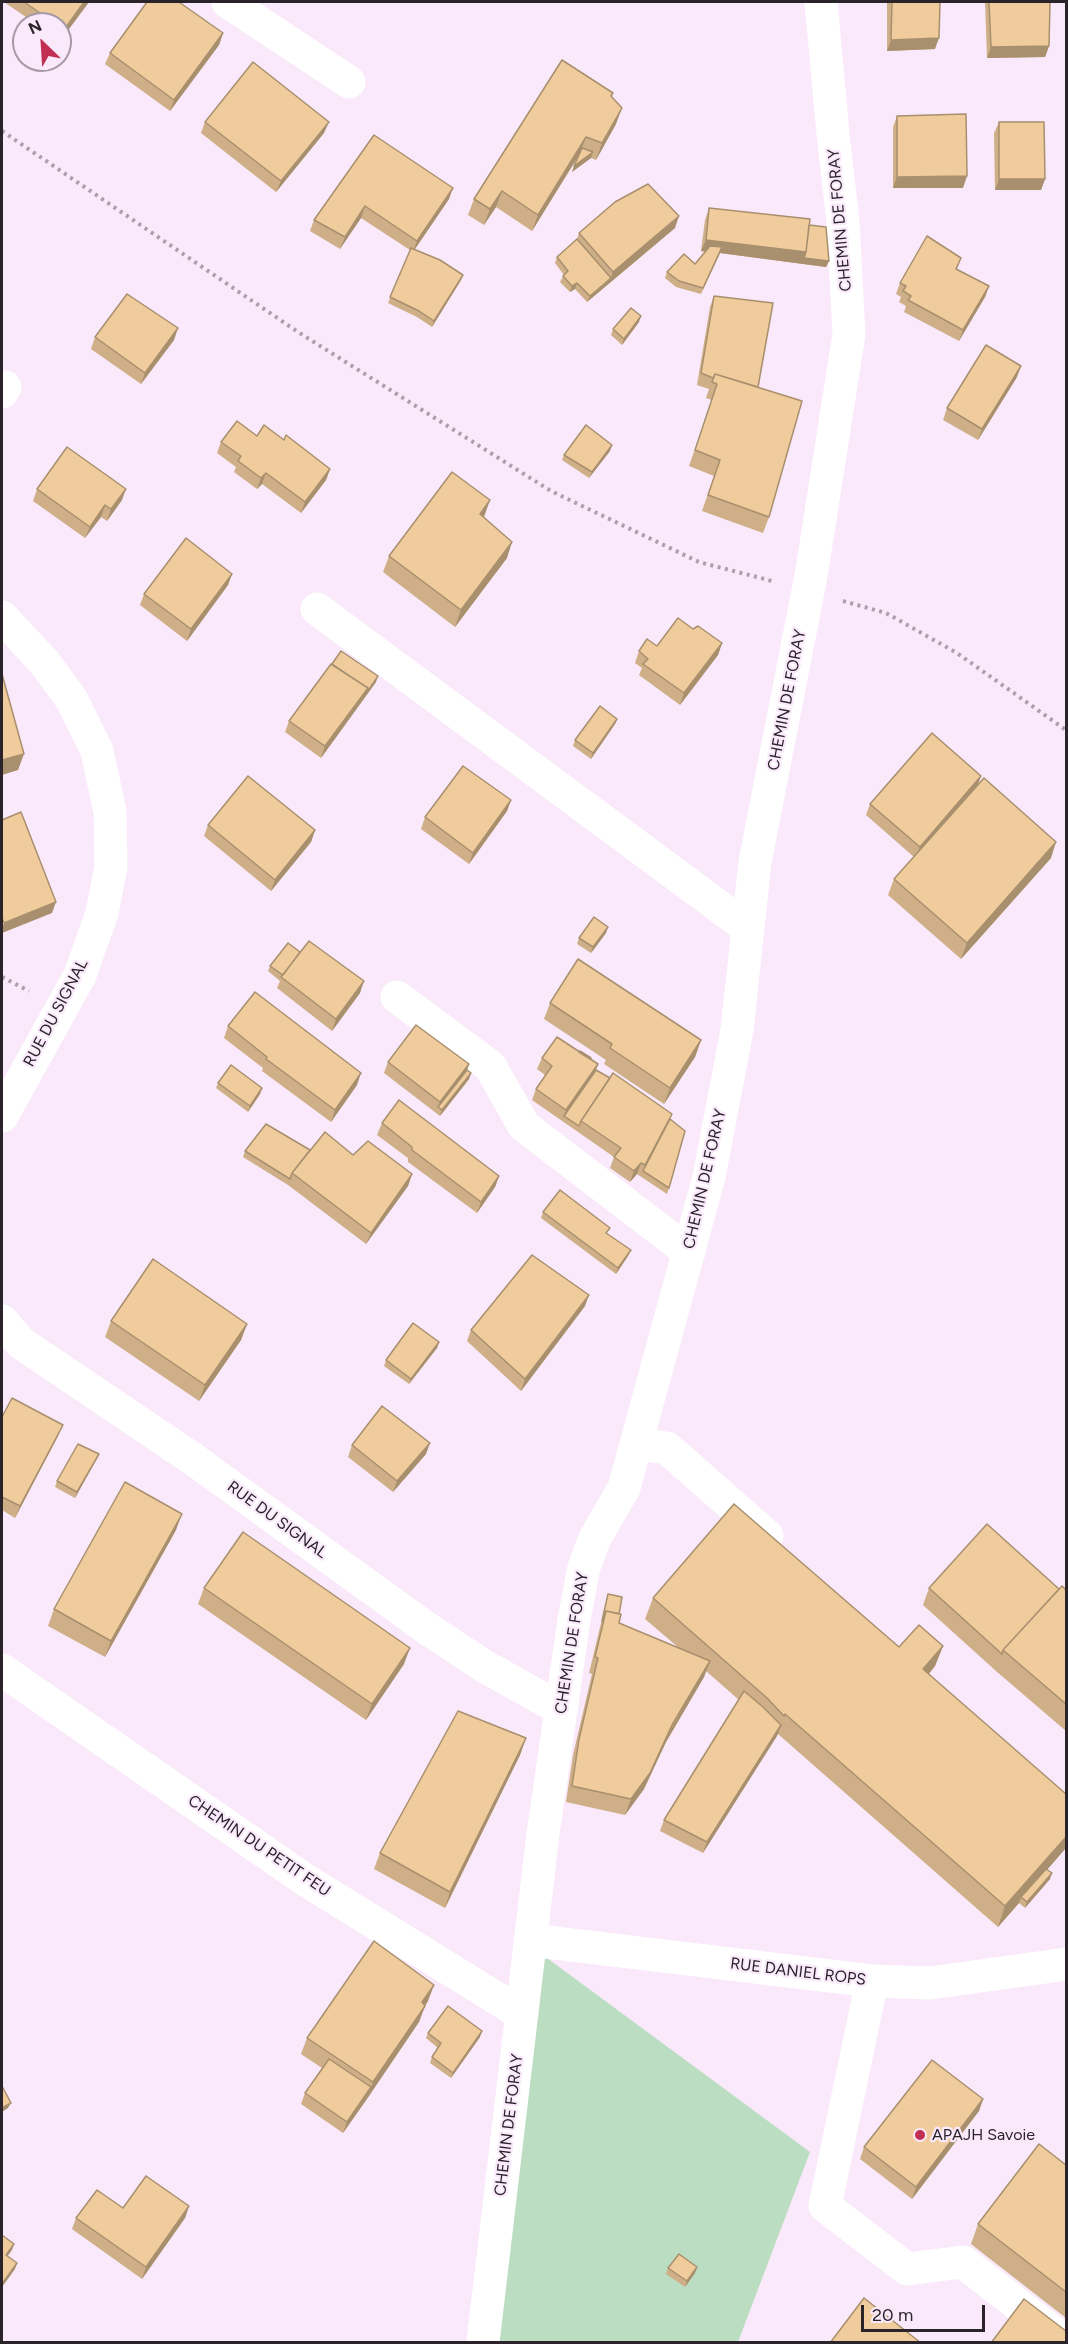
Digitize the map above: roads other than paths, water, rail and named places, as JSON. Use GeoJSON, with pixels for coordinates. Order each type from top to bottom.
{"type":"FeatureCollection","features":[{"type":"Feature","properties":{"kind":"street"},"geometry":{"type":"LineString","coordinates":[[228,2],[349,82]]}},
{"type":"Feature","properties":{"kind":"street","name":"CHEMIN DE FORAY"},"geometry":{"type":"LineString","coordinates":[[483,2343],[530,1940],[574,1620],[584,1567],[595,1538],[624,1488],[709,1177],[737,1030],[755,862],[809,591],[849,334],[843,222],[821,2]]}},
{"type":"Feature","properties":{"kind":"street"},"geometry":{"type":"LineString","coordinates":[[317,609],[748,928]]}},
{"type":"Feature","properties":{"kind":"street","name":"RUE DU SIGNAL"},"geometry":{"type":"LineString","coordinates":[[2,617],[45,663],[72,700],[97,751],[110,813],[111,867],[102,914],[80,975],[2,1116]]}},
{"type":"Feature","properties":{"kind":"street"},"geometry":{"type":"LineString","coordinates":[[398,997],[490,1066],[524,1126],[689,1252]]}},
{"type":"Feature","properties":{"kind":"street","name":"RUE DU SIGNAL"},"geometry":{"type":"LineString","coordinates":[[2,1321],[21,1343],[193,1459],[425,1627],[484,1666],[561,1709]]}},
{"type":"Feature","properties":{"kind":"street"},"geometry":{"type":"LineString","coordinates":[[637,1444],[667,1448],[787,1554]]}},
{"type":"Feature","properties":{"kind":"street","name":"CHEMIN DU PETIT FEU"},"geometry":{"type":"LineString","coordinates":[[2,1670],[304,1879],[522,2014]]}},
{"type":"Feature","properties":{"kind":"street","name":"RUE DANIEL ROPS"},"geometry":{"type":"LineString","coordinates":[[530,1940],[872,1981],[930,1983],[1066,1964]]}},
{"type":"Feature","properties":{"kind":"street"},"geometry":{"type":"LineString","coordinates":[[872,1981],[825,2206],[907,2269],[963,2262],[1066,2342]]}},
{"type":"Feature","properties":{"kind":"place","name":"APAJH Savoie"},"geometry":{"type":"Point","coordinates":[920,2135]}}]}
